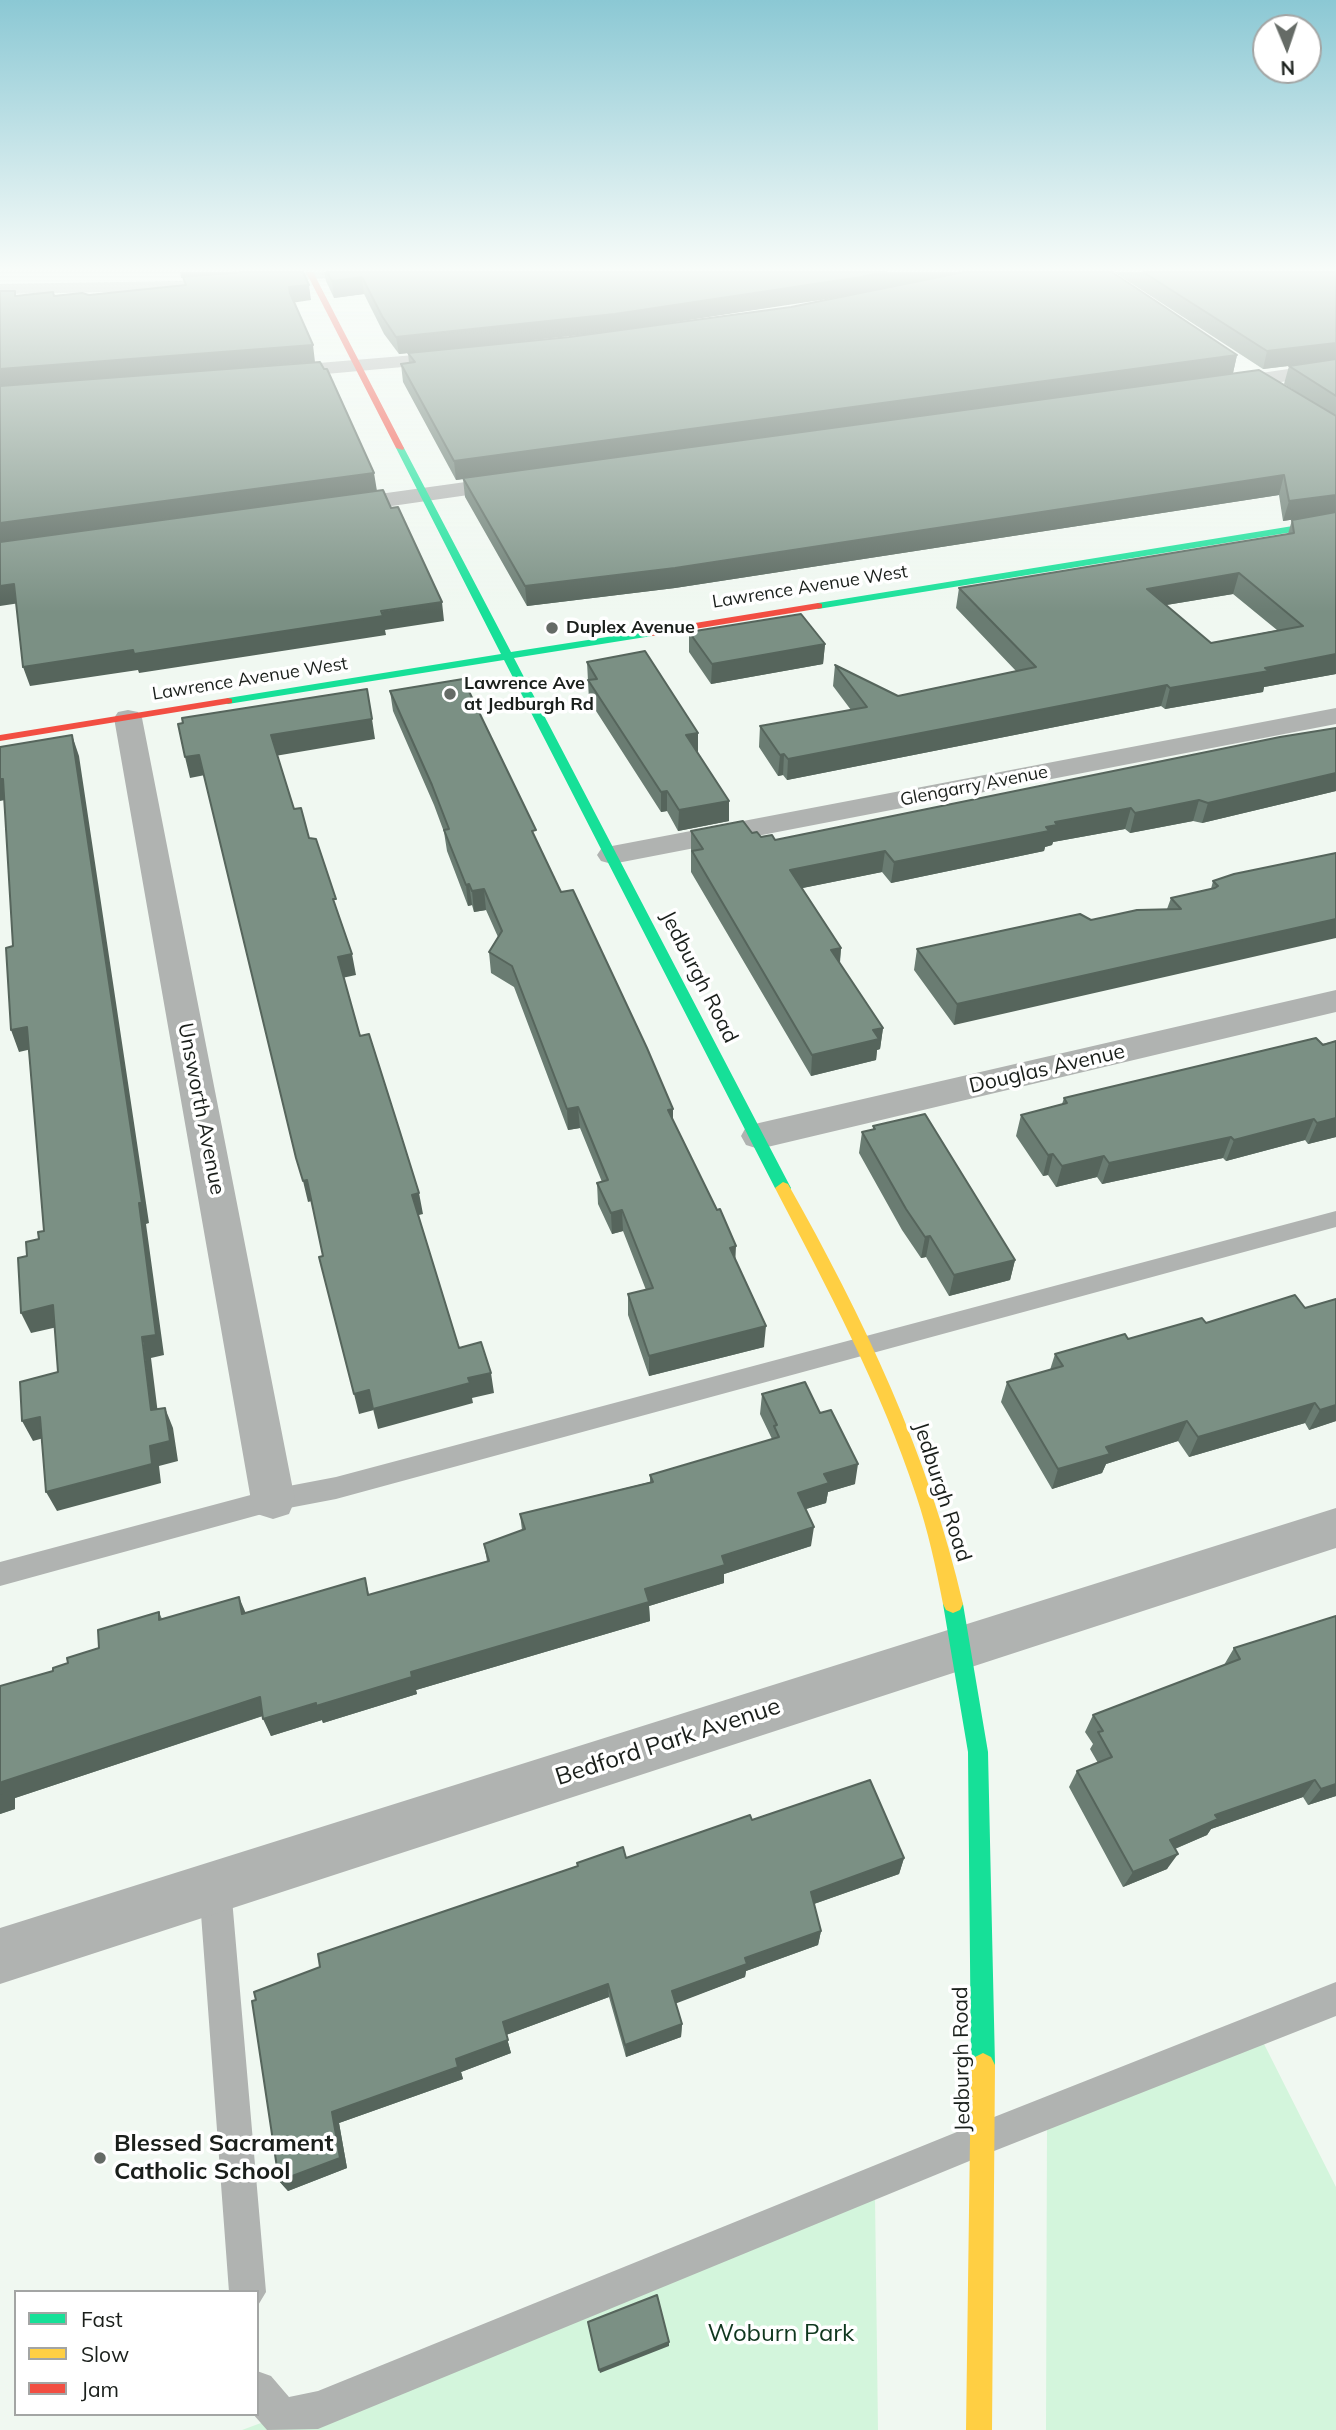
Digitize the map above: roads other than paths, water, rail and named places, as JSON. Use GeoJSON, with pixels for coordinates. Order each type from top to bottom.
{"type":"FeatureCollection","features":[{"type":"Feature","properties":{"kind":"street"},"geometry":{"type":"LineString","coordinates":[[368,385],[509,657]]}},
{"type":"Feature","properties":{"kind":"street"},"geometry":{"type":"LineString","coordinates":[[1196,388],[1214,385]]}},
{"type":"Feature","properties":{"kind":"street"},"geometry":{"type":"LineString","coordinates":[[1269,385],[1283,395]]}},
{"type":"Feature","properties":{"kind":"street"},"geometry":{"type":"LineString","coordinates":[[319,509],[540,478]]}},
{"type":"Feature","properties":{"kind":"street","name":"Lawrence Avenue West"},"geometry":{"type":"LineString","coordinates":[[0,738],[1336,522]]}},
{"type":"Feature","properties":{"kind":"street","name":"Jedburgh Road"},"geometry":{"type":"LineString","coordinates":[[509,657],[865,1346],[926,1504],[946,1566],[978,1752],[984,2138],[979,2430]]}},
{"type":"Feature","properties":{"kind":"street","name":"Glengarry Avenue"},"geometry":{"type":"LineString","coordinates":[[612,855],[1336,716]]}},
{"type":"Feature","properties":{"kind":"street","name":"Unsworth Avenue"},"geometry":{"type":"LineString","coordinates":[[128,718],[273,1500]]}},
{"type":"Feature","properties":{"kind":"street","name":"Douglas Avenue"},"geometry":{"type":"LineString","coordinates":[[758,1136],[1336,1001]]}},
{"type":"Feature","properties":{"kind":"street","name":"Bedford Park Avenue"},"geometry":{"type":"LineString","coordinates":[[0,1956],[1336,1528]]}},
{"type":"Feature","properties":{"kind":"lane"},"geometry":{"type":"LineString","coordinates":[[0,1574],[273,1500],[336,1488],[1336,1219]]}},
{"type":"Feature","properties":{"kind":"lane"},"geometry":{"type":"LineString","coordinates":[[215,1887],[248,2290]]}},
{"type":"Feature","properties":{"kind":"lane"},"geometry":{"type":"LineString","coordinates":[[259,2392],[282,2418],[318,2410],[984,2138],[1336,1999]]}},
{"type":"Feature","properties":{"kind":"place","name":"Duplex Avenue"},"geometry":{"type":"Point","coordinates":[552,628]}},
{"type":"Feature","properties":{"kind":"place","name":"Lawrence Ave at Jedburgh Rd"},"geometry":{"type":"Point","coordinates":[450,694]}},
{"type":"Feature","properties":{"kind":"place","name":"Blessed Sacrament Catholic School"},"geometry":{"type":"Point","coordinates":[100,2158]}},
{"type":"Feature","properties":{"kind":"park label","name":"Woburn Park"},"geometry":{"type":"Point","coordinates":[781,2334]}}]}
